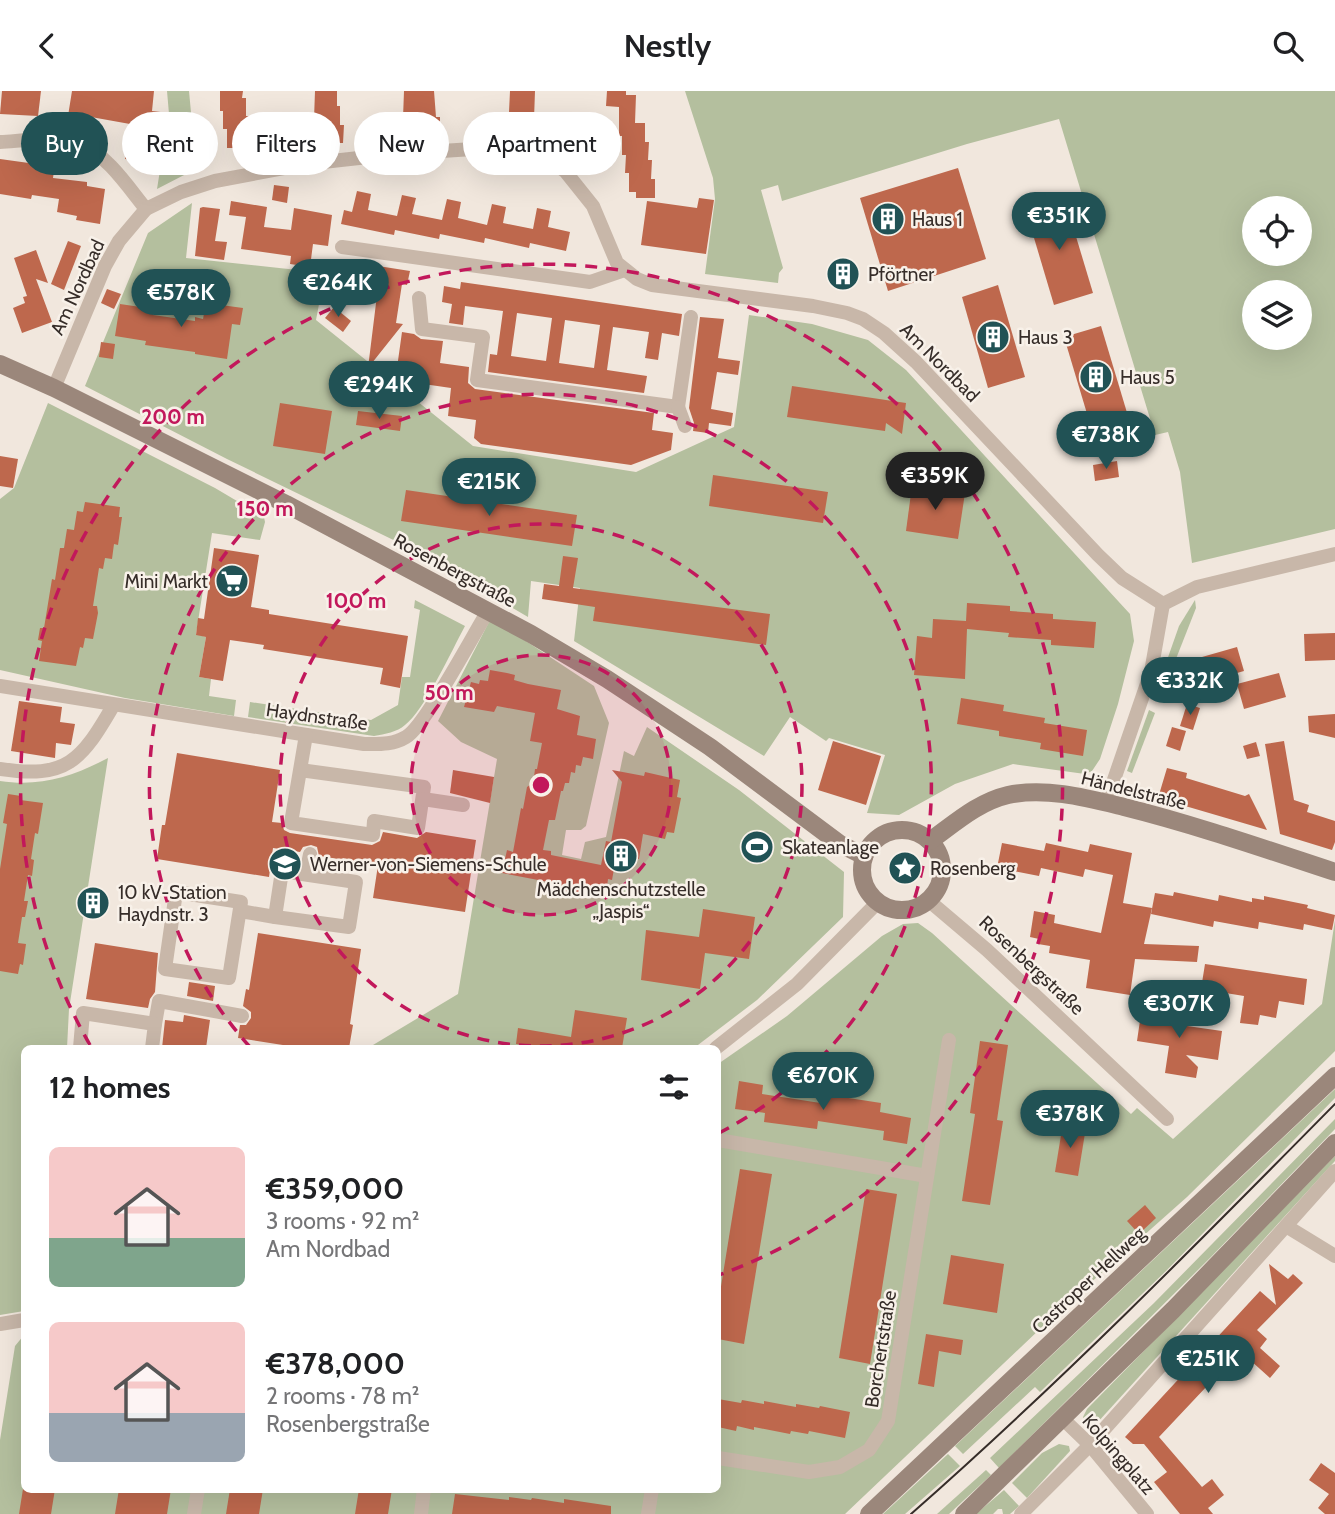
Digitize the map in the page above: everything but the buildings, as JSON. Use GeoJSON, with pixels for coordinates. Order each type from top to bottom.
{"type":"FeatureCollection","features":[{"type":"Feature","properties":{"kind":"street"},"geometry":{"type":"LineString","coordinates":[[0,142],[63,140],[80,143],[103,159],[146,209]]}},
{"type":"Feature","properties":{"kind":"street","name":"Am Nordbad"},"geometry":{"type":"LineString","coordinates":[[54,388],[105,266],[119,241],[146,209],[181,192],[215,180],[305,164],[395,154],[505,147],[527,151],[550,160],[565,171],[593,206],[611,253],[625,270],[637,279],[652,285],[847,313],[863,319],[884,333],[916,362],[1122,578],[1163,604]]}},
{"type":"Feature","properties":{"kind":"street"},"geometry":{"type":"LineString","coordinates":[[342,247],[590,282],[625,270]]}},
{"type":"Feature","properties":{"kind":"street"},"geometry":{"type":"LineString","coordinates":[[419,298],[422,328],[482,337],[477,380],[678,407]]}},
{"type":"Feature","properties":{"kind":"street"},"geometry":{"type":"LineString","coordinates":[[685,426],[678,407],[691,317]]}},
{"type":"Feature","properties":{"kind":"street","name":"Rosenbergstraße"},"geometry":{"type":"LineString","coordinates":[[0,364],[54,388],[286,504],[488,611],[607,679],[727,758],[840,844],[864,856]]}},
{"type":"Feature","properties":{"kind":"street"},"geometry":{"type":"LineString","coordinates":[[1106,803],[1151,672],[1163,604],[1197,587],[1335,554]]}},
{"type":"Feature","properties":{"kind":"street","name":"Haydnstraße"},"geometry":{"type":"LineString","coordinates":[[0,687],[364,744],[390,744],[409,736],[434,702],[488,611]]}},
{"type":"Feature","properties":{"kind":"street"},"geometry":{"type":"LineString","coordinates":[[0,769],[32,773],[47,771],[72,761],[93,741],[113,706]]}},
{"type":"Feature","properties":{"kind":"street"},"geometry":{"type":"LineString","coordinates":[[300,770],[424,787],[418,828],[374,821],[373,835],[291,823],[300,770],[306,735]]}},
{"type":"Feature","properties":{"kind":"street","name":"Händelstraße"},"geometry":{"type":"LineString","coordinates":[[930,842],[980,805],[1007,796],[1033,792],[1106,803],[1186,824],[1335,872]]}},
{"type":"Feature","properties":{"kind":"street"},"geometry":{"type":"LineString","coordinates":[[423,799],[463,805]]}},
{"type":"Feature","properties":{"kind":"street"},"geometry":{"type":"LineString","coordinates":[[896,831],[914,832],[930,842],[939,855],[942,871],[938,887],[928,900],[917,908],[903,910],[878,902],[869,893],[862,869],[864,856],[877,839],[896,831]]}},
{"type":"Feature","properties":{"kind":"street"},"geometry":{"type":"LineString","coordinates":[[306,874],[310,854]]}},
{"type":"Feature","properties":{"kind":"street"},"geometry":{"type":"LineString","coordinates":[[240,911],[275,917],[349,927],[356,882],[282,871],[275,917]]}},
{"type":"Feature","properties":{"kind":"street"},"geometry":{"type":"LineString","coordinates":[[176,892],[241,902],[240,911],[229,978],[165,969],[176,892]]}},
{"type":"Feature","properties":{"kind":"street","name":"Rosenbergstraße"},"geometry":{"type":"LineString","coordinates":[[928,900],[987,950],[1167,1119]]}},
{"type":"Feature","properties":{"kind":"street"},"geometry":{"type":"LineString","coordinates":[[720,1045],[797,984],[878,902]]}},
{"type":"Feature","properties":{"kind":"street"},"geometry":{"type":"LineString","coordinates":[[152,1045],[159,1001],[242,1016]]}},
{"type":"Feature","properties":{"kind":"street"},"geometry":{"type":"LineString","coordinates":[[80,1045],[83,1013],[155,1024]]}},
{"type":"Feature","properties":{"kind":"street","name":"Borchertstraße"},"geometry":{"type":"LineString","coordinates":[[721,1458],[809,1472],[840,1467],[869,1450],[888,1421],[948,1040]]}},
{"type":"Feature","properties":{"kind":"street","name":"Castroper Hellweg"},"geometry":{"type":"LineString","coordinates":[[869,1514],[1335,1076]]}},
{"type":"Feature","properties":{"kind":"street"},"geometry":{"type":"LineString","coordinates":[[721,1141],[928,1176]]}},
{"type":"Feature","properties":{"kind":"street"},"geometry":{"type":"LineString","coordinates":[[964,1514],[1063,1419],[1335,1143]]}},
{"type":"Feature","properties":{"kind":"street"},"geometry":{"type":"LineString","coordinates":[[1021,1514],[1090,1445],[1335,1171]]}},
{"type":"Feature","properties":{"kind":"street"},"geometry":{"type":"LineString","coordinates":[[1286,1226],[1335,1256]]}},
{"type":"Feature","properties":{"kind":"street"},"geometry":{"type":"LineString","coordinates":[[0,1325],[21,1321]]}},
{"type":"Feature","properties":{"kind":"street","name":"Kolpingplatz"},"geometry":{"type":"LineString","coordinates":[[1063,1419],[1090,1445],[1146,1514]]}},
{"type":"Feature","properties":{"kind":"street"},"geometry":{"type":"LineString","coordinates":[[194,1514],[197,1493]]}},
{"type":"Feature","properties":{"kind":"street"},"geometry":{"type":"LineString","coordinates":[[421,1514],[424,1493]]}},
{"type":"Feature","properties":{"kind":"street"},"geometry":{"type":"LineString","coordinates":[[648,1514],[651,1493]]}},
{"type":"Feature","properties":{"kind":"green space"},"geometry":{"type":"Polygon","coordinates":[[[167,91],[189,91],[191,112],[169,112],[167,91]]]}},
{"type":"Feature","properties":{"kind":"green space"},"geometry":{"type":"Polygon","coordinates":[[[685,91],[1335,91],[1335,529],[1192,563],[1180,472],[1168,432],[1155,435],[1059,119],[967,144],[782,201],[778,185],[761,190],[783,268],[779,273],[778,283],[705,274],[715,199],[713,178],[685,91]]]}},
{"type":"Feature","properties":{"kind":"green space"},"geometry":{"type":"Polygon","coordinates":[[[159,175],[184,175],[157,189],[159,175]]]}},
{"type":"Feature","properties":{"kind":"green space"},"geometry":{"type":"Polygon","coordinates":[[[192,203],[186,258],[325,273],[316,320],[473,446],[636,472],[734,427],[749,315],[812,324],[868,340],[906,370],[1130,614],[1134,641],[1100,759],[1092,771],[1085,774],[1013,764],[955,784],[899,815],[867,813],[885,755],[829,738],[826,741],[790,717],[764,756],[574,641],[580,588],[531,581],[528,617],[416,551],[85,386],[148,233],[192,203]]]}},
{"type":"Feature","properties":{"kind":"green space"},"geometry":{"type":"Polygon","coordinates":[[[48,403],[215,488],[264,517],[260,540],[212,533],[196,634],[206,637],[199,677],[211,679],[209,696],[236,700],[234,716],[125,698],[0,670],[0,499],[14,488],[48,403]]]}},
{"type":"Feature","properties":{"kind":"green space"},"geometry":{"type":"Polygon","coordinates":[[[415,600],[465,626],[421,707],[402,727],[374,736],[248,717],[250,702],[371,720],[398,705],[402,677],[410,677],[420,610],[414,608],[415,600]]]}},
{"type":"Feature","properties":{"kind":"green space"},"geometry":{"type":"Polygon","coordinates":[[[1195,600],[1196,608],[1159,702],[1153,700],[1179,626],[1195,600]]]}},
{"type":"Feature","properties":{"kind":"green space"},"geometry":{"type":"Polygon","coordinates":[[[491,618],[594,686],[609,723],[586,826],[581,830],[566,830],[562,855],[581,859],[585,842],[606,837],[624,751],[634,756],[647,727],[739,790],[844,872],[843,917],[757,1000],[698,1045],[373,1045],[458,994],[497,759],[461,742],[438,721],[491,618]]]}},
{"type":"Feature","properties":{"kind":"green space"},"geometry":{"type":"Polygon","coordinates":[[[1149,710],[1155,713],[1132,773],[1127,771],[1149,710]]]}},
{"type":"Feature","properties":{"kind":"green space"},"geometry":{"type":"Polygon","coordinates":[[[108,758],[69,1009],[67,1045],[21,1045],[21,1312],[0,1315],[0,781],[29,783],[56,779],[108,758]]]}},
{"type":"Feature","properties":{"kind":"green space"},"geometry":{"type":"Polygon","coordinates":[[[1335,920],[1335,1051],[1187,1197],[1061,1309],[845,1514],[0,1514],[0,1440],[15,1346],[21,1339],[21,1493],[721,1493],[721,1062],[787,1016],[882,936],[903,924],[918,923],[1131,1114],[1137,1108],[1173,1139],[1322,1004],[1335,920]]]}},
{"type":"Feature","properties":{"kind":"green space"},"geometry":{"type":"Polygon","coordinates":[[[1335,1089],[1335,1098],[1166,1271],[1040,1392],[1035,1387],[963,1454],[955,1446],[1335,1089]]]}},
{"type":"Feature","properties":{"kind":"green space"},"geometry":{"type":"Polygon","coordinates":[[[1335,1119],[1335,1129],[999,1468],[990,1458],[1154,1303],[1335,1119]]]}},
{"type":"Feature","properties":{"kind":"green space"},"geometry":{"type":"Polygon","coordinates":[[[1335,1156],[1335,1161],[1097,1423],[1090,1428],[1086,1427],[1083,1417],[1087,1409],[1335,1156]]]}},
{"type":"Feature","properties":{"kind":"green space"},"geometry":{"type":"Polygon","coordinates":[[[1059,1444],[1069,1446],[1070,1451],[1027,1498],[1012,1483],[1042,1453],[1059,1444]]]}},
{"type":"Feature","properties":{"kind":"green space"},"geometry":{"type":"Polygon","coordinates":[[[948,1454],[960,1466],[905,1514],[883,1514],[948,1454]]]}},
{"type":"Feature","properties":{"kind":"green space"},"geometry":{"type":"Polygon","coordinates":[[[986,1470],[991,1475],[949,1514],[937,1514],[986,1470]]]}},
{"type":"Feature","properties":{"kind":"green space"},"geometry":{"type":"Polygon","coordinates":[[[1004,1490],[1019,1506],[1010,1514],[1003,1514],[1002,1509],[998,1509],[993,1514],[976,1514],[1004,1490]]]}},
{"type":"Feature","properties":{"kind":"tram line"},"geometry":{"type":"LineString","coordinates":[[911,1514],[1074,1364],[1335,1104]]}},
{"type":"Feature","properties":{"kind":"place","name":"Haus 1"},"geometry":{"type":"Point","coordinates":[888,219]}},
{"type":"Feature","properties":{"kind":"place","name":"Pförtner"},"geometry":{"type":"Point","coordinates":[843,274]}},
{"type":"Feature","properties":{"kind":"place","name":"Haus 3"},"geometry":{"type":"Point","coordinates":[993,337]}},
{"type":"Feature","properties":{"kind":"place","name":"Haus 5"},"geometry":{"type":"Point","coordinates":[1096,377]}},
{"type":"Feature","properties":{"kind":"place","name":"Mini Markt"},"geometry":{"type":"Point","coordinates":[232,581]}},
{"type":"Feature","properties":{"kind":"place","name":"Skateanlage"},"geometry":{"type":"Point","coordinates":[757,847]}},
{"type":"Feature","properties":{"kind":"place","name":"Mädchenschutzstelle „Jaspis“"},"geometry":{"type":"Point","coordinates":[621,856]}},
{"type":"Feature","properties":{"kind":"place","name":"Werner-von-Siemens-Schule"},"geometry":{"type":"Point","coordinates":[285,864]}},
{"type":"Feature","properties":{"kind":"place","name":"Rosenberg"},"geometry":{"type":"Point","coordinates":[905,868]}},
{"type":"Feature","properties":{"kind":"place","name":"10 kV-Station Haydnstr. 3"},"geometry":{"type":"Point","coordinates":[93,903]}}]}
